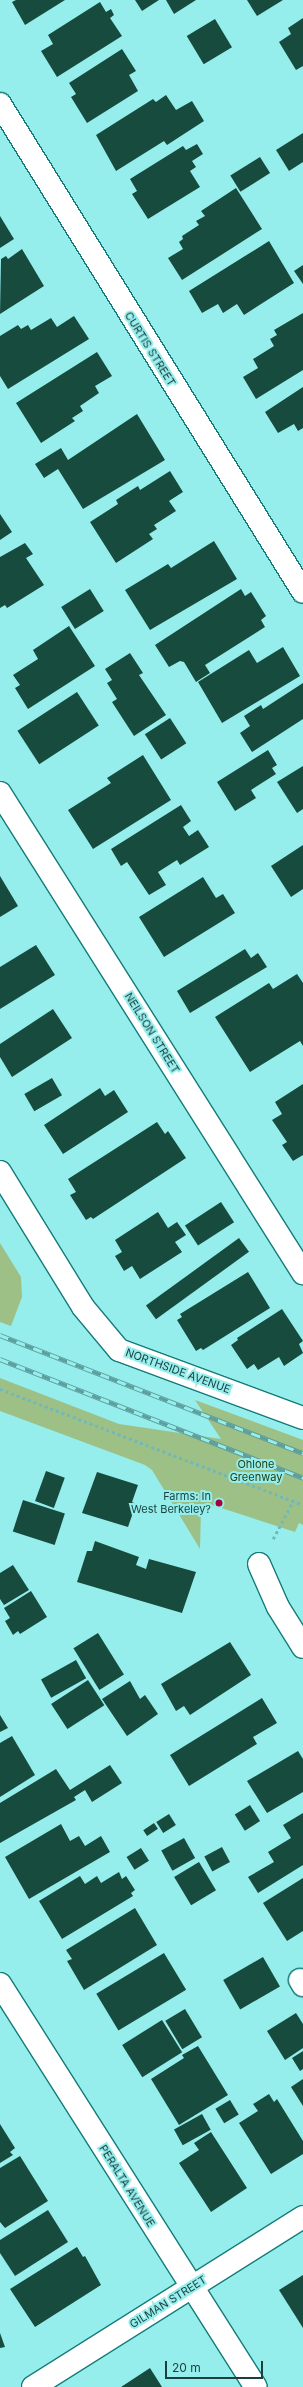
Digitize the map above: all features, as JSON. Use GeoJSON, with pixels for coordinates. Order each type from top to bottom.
{"type":"FeatureCollection","features":[{"type":"Feature","properties":{"kind":"street","name":"CURTIS STREET"},"geometry":{"type":"LineString","coordinates":[[0,104],[303,592]]}},
{"type":"Feature","properties":{"kind":"street","name":"NEILSON STREET"},"geometry":{"type":"LineString","coordinates":[[0,793],[303,1273]]}},
{"type":"Feature","properties":{"kind":"street","name":"NORTHSIDE AVENUE"},"geometry":{"type":"LineString","coordinates":[[0,1172],[83,1307],[119,1350],[303,1418]]}},
{"type":"Feature","properties":{"kind":"street"},"geometry":{"type":"LineString","coordinates":[[259,1564],[278,1607],[303,1647]]}},
{"type":"Feature","properties":{"kind":"street","name":"PERALTA AVENUE"},"geometry":{"type":"LineString","coordinates":[[0,1984],[256,2387]]}},
{"type":"Feature","properties":{"kind":"street","name":"GILMAN STREET"},"geometry":{"type":"LineString","coordinates":[[34,2387],[303,2217]]}},
{"type":"Feature","properties":{"kind":"path"},"geometry":{"type":"LineString","coordinates":[[0,1389],[303,1505]]}},
{"type":"Feature","properties":{"kind":"path"},"geometry":{"type":"LineString","coordinates":[[259,1564],[293,1501]]}},
{"type":"Feature","properties":{"kind":"green space"},"geometry":{"type":"Polygon","coordinates":[[[0,1243],[21,1277],[22,1297],[11,1326],[0,1322],[0,1243]]]}},
{"type":"Feature","properties":{"kind":"green space","name":"Ohlone Greenway"},"geometry":{"type":"Polygon","coordinates":[[[0,1378],[119,1424],[221,1439],[195,1400],[303,1440],[303,1525],[299,1523],[295,1532],[206,1503],[201,1510],[200,1549],[152,1470],[145,1465],[0,1411],[0,1378]]]}},
{"type":"Feature","properties":{"kind":"building"},"geometry":{"type":"Polygon","coordinates":[[[16,0],[65,0],[25,25],[12,2],[16,0]]]}},
{"type":"Feature","properties":{"kind":"building"},"geometry":{"type":"Polygon","coordinates":[[[135,0],[159,0],[142,11],[135,0]]]}},
{"type":"Feature","properties":{"kind":"building"},"geometry":{"type":"Polygon","coordinates":[[[166,0],[196,0],[174,14],[166,0]]]}},
{"type":"Feature","properties":{"kind":"building"},"geometry":{"type":"Polygon","coordinates":[[[247,0],[283,0],[257,16],[247,0]]]}},
{"type":"Feature","properties":{"kind":"building"},"geometry":{"type":"Polygon","coordinates":[[[100,2],[106,12],[111,9],[114,15],[110,18],[122,36],[57,77],[41,51],[53,44],[48,35],[100,2]]]}},
{"type":"Feature","properties":{"kind":"building"},"geometry":{"type":"Polygon","coordinates":[[[303,18],[303,66],[296,70],[279,42],[291,34],[288,28],[303,18]]]}},
{"type":"Feature","properties":{"kind":"building"},"geometry":{"type":"Polygon","coordinates":[[[215,19],[232,47],[204,64],[187,36],[215,19]]]}},
{"type":"Feature","properties":{"kind":"building"},"geometry":{"type":"Polygon","coordinates":[[[122,49],[136,71],[129,75],[138,91],[87,123],[71,97],[76,94],[69,83],[122,49]]]}},
{"type":"Feature","properties":{"kind":"building"},"geometry":{"type":"Polygon","coordinates":[[[166,95],[176,110],[192,101],[204,121],[167,145],[164,141],[116,171],[96,135],[153,99],[156,102],[166,95]]]}},
{"type":"Feature","properties":{"kind":"building"},"geometry":{"type":"Polygon","coordinates":[[[303,133],[303,162],[289,171],[276,150],[303,133]]]}},
{"type":"Feature","properties":{"kind":"building"},"geometry":{"type":"Polygon","coordinates":[[[197,144],[203,154],[192,161],[196,167],[190,171],[200,187],[148,219],[132,194],[137,191],[130,179],[183,146],[186,150],[197,144]]]}},
{"type":"Feature","properties":{"kind":"building"},"geometry":{"type":"Polygon","coordinates":[[[260,157],[270,173],[240,192],[230,176],[260,157]]]}},
{"type":"Feature","properties":{"kind":"building"},"geometry":{"type":"Polygon","coordinates":[[[236,188],[262,229],[182,280],[168,258],[183,249],[179,242],[183,239],[182,236],[199,225],[196,221],[205,216],[201,211],[236,188]]]}},
{"type":"Feature","properties":{"kind":"building"},"geometry":{"type":"Polygon","coordinates":[[[0,216],[14,239],[0,248],[0,216]]]}},
{"type":"Feature","properties":{"kind":"building"},"geometry":{"type":"Polygon","coordinates":[[[269,241],[294,283],[244,315],[237,304],[223,313],[218,304],[202,313],[189,291],[269,241]]]}},
{"type":"Feature","properties":{"kind":"building"},"geometry":{"type":"Polygon","coordinates":[[[22,249],[44,286],[0,314],[1,259],[6,256],[8,259],[22,249]]]}},
{"type":"Feature","properties":{"kind":"building"},"geometry":{"type":"Polygon","coordinates":[[[303,265],[303,284],[294,271],[303,265]]]}},
{"type":"Feature","properties":{"kind":"building"},"geometry":{"type":"Polygon","coordinates":[[[303,313],[303,370],[256,399],[243,377],[258,368],[253,359],[274,346],[270,339],[277,335],[274,330],[303,313]]]}},
{"type":"Feature","properties":{"kind":"building"},"geometry":{"type":"Polygon","coordinates":[[[74,316],[89,339],[8,389],[0,376],[0,336],[18,325],[21,329],[28,325],[31,330],[51,318],[57,327],[74,316]]]}},
{"type":"Feature","properties":{"kind":"building"},"geometry":{"type":"Polygon","coordinates":[[[97,352],[112,376],[95,386],[99,393],[80,406],[83,411],[72,418],[75,421],[41,443],[16,403],[97,352]]]}},
{"type":"Feature","properties":{"kind":"building"},"geometry":{"type":"Polygon","coordinates":[[[303,387],[303,428],[298,431],[294,424],[278,433],[265,412],[303,387]]]}},
{"type":"Feature","properties":{"kind":"building"},"geometry":{"type":"Polygon","coordinates":[[[137,414],[165,460],[83,509],[58,469],[44,478],[35,464],[61,448],[68,460],[137,414]]]}},
{"type":"Feature","properties":{"kind":"building"},"geometry":{"type":"Polygon","coordinates":[[[170,471],[183,492],[169,501],[176,511],[154,525],[157,529],[149,534],[153,539],[116,563],[90,522],[118,504],[116,500],[138,486],[140,490],[170,471]]]}},
{"type":"Feature","properties":{"kind":"building"},"geometry":{"type":"Polygon","coordinates":[[[0,514],[12,532],[0,540],[0,514]]]}},
{"type":"Feature","properties":{"kind":"building"},"geometry":{"type":"Polygon","coordinates":[[[214,541],[237,579],[150,630],[125,590],[168,564],[171,568],[214,541]]]}},
{"type":"Feature","properties":{"kind":"building"},"geometry":{"type":"Polygon","coordinates":[[[25,543],[33,554],[26,558],[44,585],[7,608],[5,605],[0,608],[0,557],[25,543]]]}},
{"type":"Feature","properties":{"kind":"building"},"geometry":{"type":"Polygon","coordinates":[[[90,589],[104,611],[75,629],[61,607],[90,589]]]}},
{"type":"Feature","properties":{"kind":"building"},"geometry":{"type":"Polygon","coordinates":[[[241,589],[245,596],[251,592],[266,616],[261,620],[265,627],[205,665],[210,673],[196,682],[184,662],[180,661],[169,667],[155,645],[241,589]]]}},
{"type":"Feature","properties":{"kind":"building"},"geometry":{"type":"Polygon","coordinates":[[[69,626],[95,666],[28,709],[15,688],[20,685],[13,675],[38,659],[33,650],[69,626]]]}},
{"type":"Feature","properties":{"kind":"building"},"geometry":{"type":"Polygon","coordinates":[[[283,647],[300,676],[222,723],[198,682],[249,650],[257,663],[283,647]]]}},
{"type":"Feature","properties":{"kind":"building"},"geometry":{"type":"Polygon","coordinates":[[[130,653],[143,673],[139,675],[166,715],[134,736],[112,702],[117,699],[107,683],[112,680],[105,669],[130,653]]]}},
{"type":"Feature","properties":{"kind":"building"},"geometry":{"type":"Polygon","coordinates":[[[303,683],[303,719],[252,752],[240,733],[250,726],[244,716],[261,705],[263,709],[303,683]]]}},
{"type":"Feature","properties":{"kind":"building"},"geometry":{"type":"Polygon","coordinates":[[[77,692],[99,726],[39,764],[17,731],[77,692]]]}},
{"type":"Feature","properties":{"kind":"building"},"geometry":{"type":"Polygon","coordinates":[[[170,718],[186,743],[161,759],[145,734],[170,718]]]}},
{"type":"Feature","properties":{"kind":"building"},"geometry":{"type":"Polygon","coordinates":[[[268,750],[277,765],[272,768],[276,774],[251,790],[256,798],[235,811],[217,782],[268,750]]]}},
{"type":"Feature","properties":{"kind":"building"},"geometry":{"type":"Polygon","coordinates":[[[143,755],[171,800],[93,849],[68,810],[111,783],[107,778],[143,755]]]}},
{"type":"Feature","properties":{"kind":"building"},"geometry":{"type":"Polygon","coordinates":[[[303,766],[303,809],[297,813],[277,782],[303,766]]]}},
{"type":"Feature","properties":{"kind":"building"},"geometry":{"type":"Polygon","coordinates":[[[181,805],[191,821],[183,827],[189,836],[198,830],[209,847],[180,865],[177,860],[158,872],[166,885],[149,895],[127,862],[121,866],[111,849],[181,805]]]}},
{"type":"Feature","properties":{"kind":"building"},"geometry":{"type":"Polygon","coordinates":[[[303,845],[303,889],[291,897],[271,866],[303,845]]]}},
{"type":"Feature","properties":{"kind":"building"},"geometry":{"type":"Polygon","coordinates":[[[0,876],[18,906],[0,917],[0,876]]]}},
{"type":"Feature","properties":{"kind":"building"},"geometry":{"type":"Polygon","coordinates":[[[203,877],[216,898],[223,894],[235,913],[164,957],[139,917],[203,877]]]}},
{"type":"Feature","properties":{"kind":"building"},"geometry":{"type":"Polygon","coordinates":[[[36,945],[55,975],[0,1009],[0,967],[36,945]]]}},
{"type":"Feature","properties":{"kind":"building"},"geometry":{"type":"Polygon","coordinates":[[[245,949],[251,958],[258,953],[267,967],[190,1013],[177,991],[245,949]]]}},
{"type":"Feature","properties":{"kind":"building"},"geometry":{"type":"Polygon","coordinates":[[[297,974],[303,983],[303,1046],[300,1041],[250,1072],[215,1017],[269,983],[273,989],[297,974]]]}},
{"type":"Feature","properties":{"kind":"building"},"geometry":{"type":"Polygon","coordinates":[[[53,1009],[72,1038],[12,1077],[0,1057],[0,1044],[53,1009]]]}},
{"type":"Feature","properties":{"kind":"building"},"geometry":{"type":"Polygon","coordinates":[[[52,1078],[62,1095],[34,1111],[24,1094],[52,1078]]]}},
{"type":"Feature","properties":{"kind":"building"},"geometry":{"type":"Polygon","coordinates":[[[303,1084],[303,1155],[293,1161],[282,1145],[287,1142],[272,1120],[282,1114],[275,1102],[303,1084]]]}},
{"type":"Feature","properties":{"kind":"building"},"geometry":{"type":"Polygon","coordinates":[[[100,1088],[105,1096],[114,1090],[128,1112],[63,1154],[44,1125],[100,1088]]]}},
{"type":"Feature","properties":{"kind":"building"},"geometry":{"type":"Polygon","coordinates":[[[157,1122],[165,1134],[168,1131],[186,1158],[93,1219],[91,1217],[86,1220],[70,1195],[76,1192],[68,1179],[157,1122]]]}},
{"type":"Feature","properties":{"kind":"building"},"geometry":{"type":"Polygon","coordinates":[[[221,1202],[234,1222],[198,1246],[185,1225],[221,1202]]]}},
{"type":"Feature","properties":{"kind":"building"},"geometry":{"type":"Polygon","coordinates":[[[158,1212],[168,1228],[177,1222],[186,1235],[175,1242],[182,1252],[140,1279],[132,1266],[124,1271],[115,1256],[122,1252],[115,1240],[158,1212]]]}},
{"type":"Feature","properties":{"kind":"building"},"geometry":{"type":"Polygon","coordinates":[[[239,1238],[249,1252],[156,1319],[146,1306],[239,1238]]]}},
{"type":"Feature","properties":{"kind":"building"},"geometry":{"type":"Polygon","coordinates":[[[248,1272],[270,1308],[203,1350],[201,1348],[196,1351],[177,1320],[182,1317],[180,1314],[248,1272]]]}},
{"type":"Feature","properties":{"kind":"building"},"geometry":{"type":"Polygon","coordinates":[[[282,1309],[303,1341],[299,1344],[303,1353],[284,1366],[279,1357],[258,1370],[254,1364],[247,1369],[231,1345],[238,1340],[237,1338],[282,1309]]]}},
{"type":"Feature","properties":{"kind":"building"},"geometry":{"type":"Polygon","coordinates":[[[46,1471],[65,1478],[54,1508],[35,1501],[46,1471]]]}},
{"type":"Feature","properties":{"kind":"building"},"geometry":{"type":"Polygon","coordinates":[[[97,1472],[138,1485],[132,1502],[136,1504],[128,1527],[82,1513],[97,1472]]]}},
{"type":"Feature","properties":{"kind":"building"},"geometry":{"type":"Polygon","coordinates":[[[23,1500],[65,1514],[55,1545],[13,1531],[23,1500]]]}},
{"type":"Feature","properties":{"kind":"building"},"geometry":{"type":"Polygon","coordinates":[[[95,1541],[139,1557],[136,1565],[146,1569],[149,1559],[196,1572],[182,1613],[77,1582],[87,1551],[92,1551],[95,1541]]]}},
{"type":"Feature","properties":{"kind":"building"},"geometry":{"type":"Polygon","coordinates":[[[13,1565],[29,1590],[4,1605],[0,1599],[0,1573],[13,1565]]]}},
{"type":"Feature","properties":{"kind":"building"},"geometry":{"type":"Polygon","coordinates":[[[31,1591],[47,1617],[20,1634],[18,1631],[13,1635],[5,1621],[10,1618],[4,1608],[31,1591]]]}},
{"type":"Feature","properties":{"kind":"building"},"geometry":{"type":"Polygon","coordinates":[[[98,1633],[124,1675],[99,1690],[73,1648],[98,1633]]]}},
{"type":"Feature","properties":{"kind":"building"},"geometry":{"type":"Polygon","coordinates":[[[230,1642],[251,1675],[190,1715],[184,1706],[176,1711],[161,1684],[230,1642]]]}},
{"type":"Feature","properties":{"kind":"building"},"geometry":{"type":"Polygon","coordinates":[[[76,1660],[86,1678],[51,1698],[41,1679],[76,1660]]]}},
{"type":"Feature","properties":{"kind":"building"},"geometry":{"type":"Polygon","coordinates":[[[88,1680],[104,1705],[67,1729],[51,1704],[88,1680]]]}},
{"type":"Feature","properties":{"kind":"building"},"geometry":{"type":"Polygon","coordinates":[[[130,1681],[140,1699],[145,1695],[158,1714],[127,1736],[102,1699],[130,1681]]]}},
{"type":"Feature","properties":{"kind":"building"},"geometry":{"type":"Polygon","coordinates":[[[262,1698],[277,1723],[253,1737],[257,1744],[189,1786],[170,1755],[262,1698]]]}},
{"type":"Feature","properties":{"kind":"building"},"geometry":{"type":"Polygon","coordinates":[[[0,1715],[8,1728],[0,1732],[0,1715]]]}},
{"type":"Feature","properties":{"kind":"building"},"geometry":{"type":"Polygon","coordinates":[[[12,1736],[35,1775],[0,1797],[0,1743],[12,1736]]]}},
{"type":"Feature","properties":{"kind":"building"},"geometry":{"type":"Polygon","coordinates":[[[298,1751],[303,1759],[303,1792],[267,1813],[247,1781],[298,1751]]]}},
{"type":"Feature","properties":{"kind":"building"},"geometry":{"type":"Polygon","coordinates":[[[110,1765],[122,1783],[92,1802],[85,1790],[74,1797],[76,1800],[0,1843],[0,1803],[56,1769],[70,1790],[110,1765]]]}},
{"type":"Feature","properties":{"kind":"building"},"geometry":{"type":"Polygon","coordinates":[[[250,1805],[260,1821],[245,1831],[235,1815],[250,1805]]]}},
{"type":"Feature","properties":{"kind":"building"},"geometry":{"type":"Polygon","coordinates":[[[303,1813],[303,1865],[258,1893],[248,1877],[274,1862],[268,1852],[291,1838],[283,1825],[303,1813]]]}},
{"type":"Feature","properties":{"kind":"building"},"geometry":{"type":"Polygon","coordinates":[[[169,1814],[176,1825],[163,1833],[156,1822],[169,1814]]]}},
{"type":"Feature","properties":{"kind":"building"},"geometry":{"type":"Polygon","coordinates":[[[154,1823],[158,1829],[147,1836],[143,1830],[154,1823]]]}},
{"type":"Feature","properties":{"kind":"building"},"geometry":{"type":"Polygon","coordinates":[[[61,1824],[70,1841],[79,1836],[85,1846],[101,1836],[110,1852],[29,1899],[5,1857],[61,1824]]]}},
{"type":"Feature","properties":{"kind":"building"},"geometry":{"type":"Polygon","coordinates":[[[184,1838],[195,1858],[172,1871],[161,1851],[184,1838]]]}},
{"type":"Feature","properties":{"kind":"building"},"geometry":{"type":"Polygon","coordinates":[[[222,1847],[230,1862],[212,1871],[204,1856],[222,1847]]]}},
{"type":"Feature","properties":{"kind":"building"},"geometry":{"type":"Polygon","coordinates":[[[141,1848],[149,1861],[135,1870],[127,1857],[141,1848]]]}},
{"type":"Feature","properties":{"kind":"building"},"geometry":{"type":"Polygon","coordinates":[[[199,1862],[216,1890],[191,1905],[174,1877],[199,1862]]]}},
{"type":"Feature","properties":{"kind":"building"},"geometry":{"type":"Polygon","coordinates":[[[119,1872],[122,1879],[126,1876],[135,1890],[131,1893],[133,1896],[62,1939],[39,1901],[80,1876],[85,1884],[97,1876],[101,1883],[119,1872]]]}},
{"type":"Feature","properties":{"kind":"building"},"geometry":{"type":"Polygon","coordinates":[[[303,1878],[303,1931],[287,1941],[263,1903],[303,1878]]]}},
{"type":"Feature","properties":{"kind":"building"},"geometry":{"type":"Polygon","coordinates":[[[135,1908],[157,1945],[84,1990],[67,1961],[72,1959],[66,1950],[135,1908]]]}},
{"type":"Feature","properties":{"kind":"building"},"geometry":{"type":"Polygon","coordinates":[[[164,1953],[186,1990],[118,2031],[96,1994],[164,1953]]]}},
{"type":"Feature","properties":{"kind":"building"},"geometry":{"type":"Polygon","coordinates":[[[263,1957],[280,1986],[240,2009],[223,1980],[263,1957]]]}},
{"type":"Feature","properties":{"kind":"building"},"geometry":{"type":"Polygon","coordinates":[[[185,2009],[202,2037],[182,2049],[165,2021],[185,2009]]]}},
{"type":"Feature","properties":{"kind":"building"},"geometry":{"type":"Polygon","coordinates":[[[296,2013],[303,2024],[303,2048],[285,2060],[267,2031],[296,2013]]]}},
{"type":"Feature","properties":{"kind":"building"},"geometry":{"type":"Polygon","coordinates":[[[162,2020],[182,2052],[142,2077],[122,2045],[162,2020]]]}},
{"type":"Feature","properties":{"kind":"building"},"geometry":{"type":"Polygon","coordinates":[[[198,2046],[228,2095],[179,2125],[151,2079],[184,2058],[182,2055],[198,2046]]]}},
{"type":"Feature","properties":{"kind":"building"},"geometry":{"type":"Polygon","coordinates":[[[303,2051],[303,2069],[300,2071],[292,2058],[303,2051]]]}},
{"type":"Feature","properties":{"kind":"building"},"geometry":{"type":"Polygon","coordinates":[[[303,2079],[303,2106],[291,2087],[303,2079]]]}},
{"type":"Feature","properties":{"kind":"building"},"geometry":{"type":"Polygon","coordinates":[[[269,2094],[274,2102],[277,2099],[303,2141],[303,2154],[271,2174],[239,2123],[258,2111],[253,2104],[269,2094]]]}},
{"type":"Feature","properties":{"kind":"building"},"geometry":{"type":"Polygon","coordinates":[[[230,2100],[239,2115],[224,2123],[215,2109],[230,2100]]]}},
{"type":"Feature","properties":{"kind":"building"},"geometry":{"type":"Polygon","coordinates":[[[202,2114],[211,2130],[183,2145],[174,2130],[202,2114]]]}},
{"type":"Feature","properties":{"kind":"building"},"geometry":{"type":"Polygon","coordinates":[[[0,2124],[15,2148],[10,2152],[13,2155],[0,2163],[0,2124]]]}},
{"type":"Feature","properties":{"kind":"building"},"geometry":{"type":"Polygon","coordinates":[[[211,2132],[247,2188],[211,2212],[179,2163],[199,2150],[194,2143],[211,2132]]]}},
{"type":"Feature","properties":{"kind":"building"},"geometry":{"type":"Polygon","coordinates":[[[20,2156],[48,2201],[5,2228],[0,2222],[0,2168],[20,2156]]]}},
{"type":"Feature","properties":{"kind":"building"},"geometry":{"type":"Polygon","coordinates":[[[48,2210],[68,2242],[15,2276],[0,2253],[0,2240],[48,2210]]]}},
{"type":"Feature","properties":{"kind":"building"},"geometry":{"type":"Polygon","coordinates":[[[77,2247],[83,2257],[85,2256],[101,2285],[35,2327],[10,2289],[77,2247]]]}},
{"type":"Feature","properties":{"kind":"building"},"geometry":{"type":"Polygon","coordinates":[[[303,2275],[303,2328],[279,2290],[303,2275]]]}},
{"type":"Feature","properties":{"kind":"building"},"geometry":{"type":"Polygon","coordinates":[[[0,2333],[5,2347],[0,2348],[0,2333]]]}},
{"type":"Feature","properties":{"kind":"building"},"geometry":{"type":"Polygon","coordinates":[[[150,2368],[162,2387],[121,2387],[150,2368]]]}},
{"type":"Feature","properties":{"kind":"railway"},"geometry":{"type":"LineString","coordinates":[[0,1335],[303,1453]]}},
{"type":"Feature","properties":{"kind":"railway"},"geometry":{"type":"LineString","coordinates":[[0,1359],[303,1478]]}},
{"type":"Feature","properties":{"kind":"place","name":"Farms: In West Berkeley?"},"geometry":{"type":"Point","coordinates":[219,1503]}}]}
